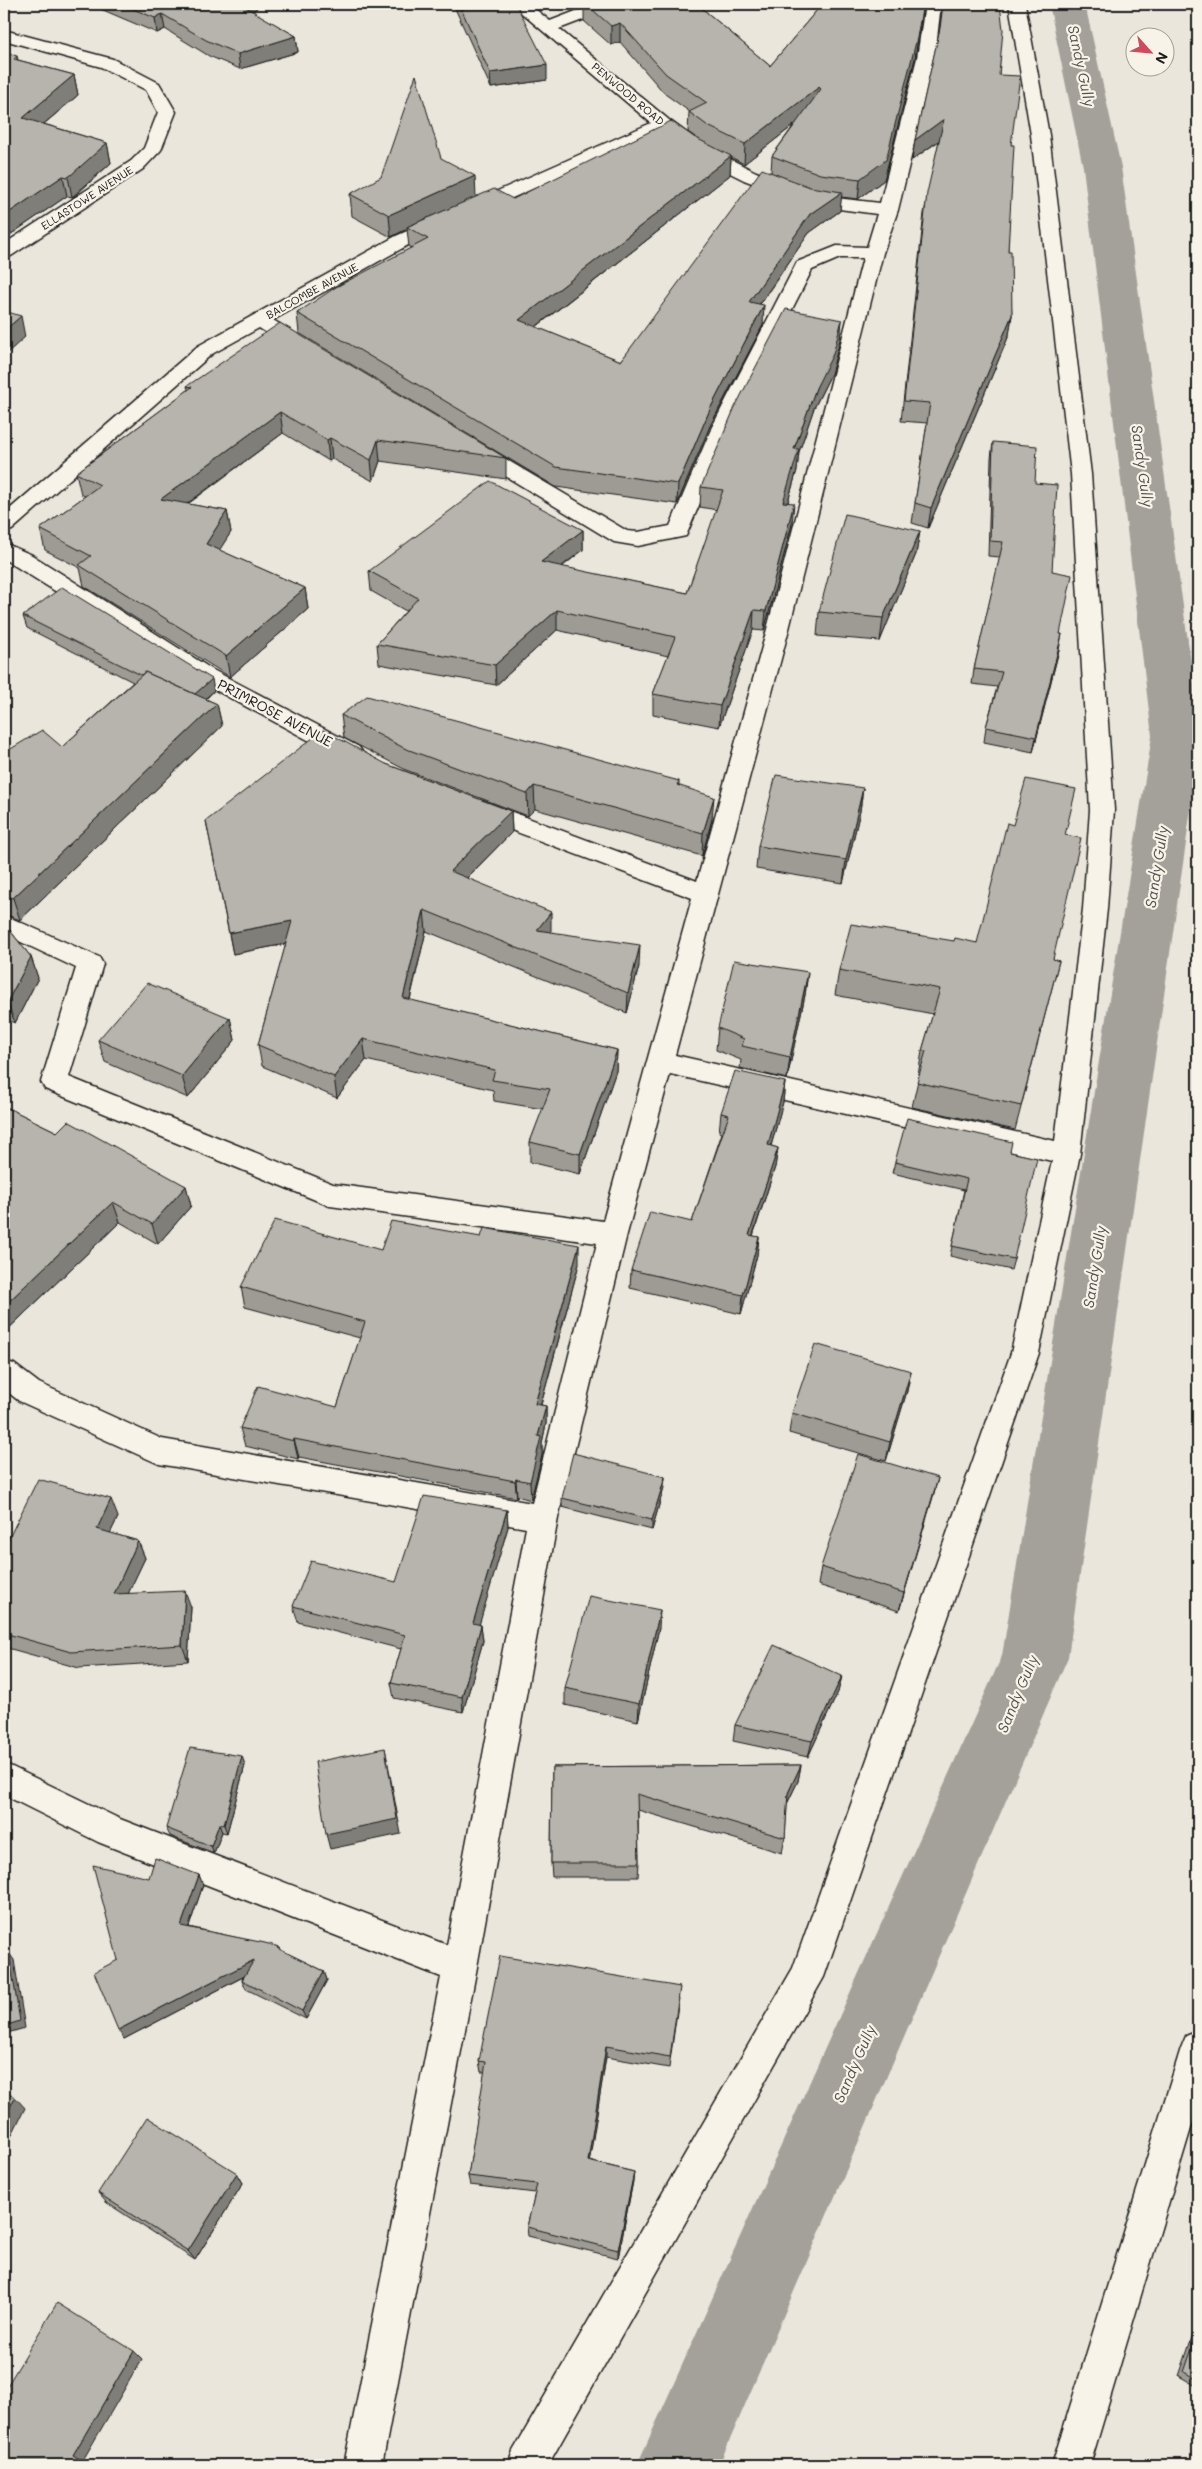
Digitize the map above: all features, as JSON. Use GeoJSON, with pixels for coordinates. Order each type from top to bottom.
{"type":"FeatureCollection","features":[{"type":"Feature","properties":{"kind":"street","name":"PENWOOD ROAD"},"geometry":{"type":"LineString","coordinates":[[519,4],[663,124],[700,152],[750,176],[815,201],[888,210]]}},
{"type":"Feature","properties":{"kind":"street"},"geometry":{"type":"LineString","coordinates":[[548,28],[608,4]]}},
{"type":"Feature","properties":{"kind":"street"},"geometry":{"type":"LineString","coordinates":[[363,2465],[460,1967],[543,1518],[614,1234],[778,629],[874,253],[912,122],[932,27],[933,4]]}},
{"type":"Feature","properties":{"kind":"street"},"geometry":{"type":"LineString","coordinates":[[527,2465],[807,1977],[1025,1353],[1067,1154],[1095,909],[1102,810],[1081,474],[1040,135],[1017,4]]}},
{"type":"Feature","properties":{"kind":"street","name":"ELLASTOWE AVENUE"},"geometry":{"type":"LineString","coordinates":[[4,34],[107,63],[153,87],[167,112],[152,150],[137,165],[4,252]]}},
{"type":"Feature","properties":{"kind":"street","name":"BALCOMBE AVENUE"},"geometry":{"type":"LineString","coordinates":[[4,525],[205,350],[403,240],[663,124]]}},
{"type":"Feature","properties":{"kind":"street"},"geometry":{"type":"LineString","coordinates":[[453,436],[622,537],[638,538],[678,531],[722,427],[804,266],[837,252],[874,253]]}},
{"type":"Feature","properties":{"kind":"street"},"geometry":{"type":"LineString","coordinates":[[260,320],[318,356]]}},
{"type":"Feature","properties":{"kind":"street","name":"PRIMROSE AVENUE"},"geometry":{"type":"LineString","coordinates":[[4,550],[24,560],[204,675],[371,764]]}},
{"type":"Feature","properties":{"kind":"street"},"geometry":{"type":"LineString","coordinates":[[453,798],[705,893]]}},
{"type":"Feature","properties":{"kind":"street"},"geometry":{"type":"LineString","coordinates":[[4,924],[90,964],[54,1082],[330,1195],[614,1234]]}},
{"type":"Feature","properties":{"kind":"street"},"geometry":{"type":"LineString","coordinates":[[662,1062],[1067,1154]]}},
{"type":"Feature","properties":{"kind":"street"},"geometry":{"type":"LineString","coordinates":[[4,1373],[29,1392],[159,1451],[543,1518]]}},
{"type":"Feature","properties":{"kind":"street"},"geometry":{"type":"LineString","coordinates":[[4,1778],[110,1831],[460,1967]]}},
{"type":"Feature","properties":{"kind":"street"},"geometry":{"type":"LineString","coordinates":[[1071,2465],[1198,2048]]}},
{"type":"Feature","properties":{"kind":"building"},"geometry":{"type":"Polygon","coordinates":[[[121,4],[244,4],[242,5],[296,36],[238,54],[206,40],[162,14],[155,18],[121,4]]]}},
{"type":"Feature","properties":{"kind":"building"},"geometry":{"type":"Polygon","coordinates":[[[459,4],[516,4],[547,65],[490,73],[459,4]]]}},
{"type":"Feature","properties":{"kind":"building"},"geometry":{"type":"Polygon","coordinates":[[[586,4],[697,4],[770,66],[822,4],[923,4],[917,38],[886,160],[860,179],[820,174],[772,156],[821,89],[819,87],[745,144],[708,126],[689,112],[707,103],[666,74],[620,23],[611,26],[586,4]]]}},
{"type":"Feature","properties":{"kind":"building"},"geometry":{"type":"Polygon","coordinates":[[[943,4],[1000,4],[1003,30],[999,75],[1020,76],[1011,145],[1014,145],[1008,251],[1011,251],[1012,315],[931,508],[915,503],[930,403],[904,401],[927,193],[944,119],[915,140],[940,28],[943,4]]]}},
{"type":"Feature","properties":{"kind":"building"},"geometry":{"type":"Polygon","coordinates":[[[4,52],[17,56],[14,59],[74,75],[23,118],[107,143],[71,175],[68,177],[63,176],[4,216],[4,52]]]}},
{"type":"Feature","properties":{"kind":"building"},"geometry":{"type":"Polygon","coordinates":[[[416,75],[441,158],[475,176],[389,215],[350,194],[381,177],[416,75]]]}},
{"type":"Feature","properties":{"kind":"building"},"geometry":{"type":"Polygon","coordinates":[[[671,121],[694,137],[731,156],[519,320],[621,361],[762,169],[810,187],[842,192],[810,214],[749,302],[764,305],[711,407],[678,484],[556,467],[297,313],[336,287],[428,239],[407,227],[494,189],[513,199],[671,121]]]}},
{"type":"Feature","properties":{"kind":"building"},"geometry":{"type":"Polygon","coordinates":[[[786,309],[842,320],[833,354],[816,388],[794,449],[799,449],[783,502],[794,503],[766,611],[754,610],[720,706],[653,694],[675,637],[557,610],[495,665],[377,644],[418,598],[369,571],[490,481],[583,530],[541,562],[687,593],[723,490],[701,487],[735,407],[786,309]]]}},
{"type":"Feature","properties":{"kind":"building"},"geometry":{"type":"Polygon","coordinates":[[[4,311],[21,316],[4,331],[4,311]]]}},
{"type":"Feature","properties":{"kind":"building"},"geometry":{"type":"Polygon","coordinates":[[[280,323],[506,458],[378,440],[371,460],[330,438],[327,440],[280,412],[161,499],[227,511],[206,544],[305,588],[226,656],[79,565],[91,556],[40,529],[100,485],[76,473],[192,387],[187,386],[280,323]]]}},
{"type":"Feature","properties":{"kind":"building"},"geometry":{"type":"Polygon","coordinates":[[[993,442],[1037,446],[1035,483],[1057,485],[1052,571],[1072,575],[1060,634],[1062,634],[1036,737],[986,727],[1002,672],[974,669],[1003,542],[990,541],[993,442]]]}},
{"type":"Feature","properties":{"kind":"building"},"geometry":{"type":"Polygon","coordinates":[[[845,514],[920,531],[883,618],[819,612],[845,514]]]}},
{"type":"Feature","properties":{"kind":"building"},"geometry":{"type":"Polygon","coordinates":[[[62,587],[212,679],[195,694],[145,672],[141,675],[23,616],[62,587]]]}},
{"type":"Feature","properties":{"kind":"building"},"geometry":{"type":"Polygon","coordinates":[[[145,672],[217,704],[13,898],[4,895],[4,753],[42,730],[62,747],[145,672]]]}},
{"type":"Feature","properties":{"kind":"building"},"geometry":{"type":"Polygon","coordinates":[[[367,696],[679,781],[677,785],[714,797],[703,833],[534,786],[527,794],[404,748],[341,715],[367,696]]]}},
{"type":"Feature","properties":{"kind":"building"},"geometry":{"type":"Polygon","coordinates":[[[323,730],[386,764],[511,811],[450,871],[551,912],[537,930],[640,945],[628,993],[424,910],[403,998],[617,1050],[580,1154],[530,1142],[550,1089],[492,1080],[495,1070],[363,1039],[334,1077],[258,1045],[292,921],[229,933],[206,821],[323,730]]]}},
{"type":"Feature","properties":{"kind":"building"},"geometry":{"type":"Polygon","coordinates":[[[776,775],[863,788],[846,860],[758,846],[776,775]]]}},
{"type":"Feature","properties":{"kind":"building"},"geometry":{"type":"Polygon","coordinates":[[[1026,779],[1076,789],[1065,835],[1081,838],[1053,959],[1059,961],[1021,1106],[917,1082],[926,1051],[922,1051],[940,989],[839,970],[851,924],[954,941],[955,938],[977,943],[1007,823],[1013,825],[1026,779]]]}},
{"type":"Feature","properties":{"kind":"building"},"geometry":{"type":"Polygon","coordinates":[[[4,923],[31,957],[7,1002],[4,1001],[4,923]]]}},
{"type":"Feature","properties":{"kind":"building"},"geometry":{"type":"Polygon","coordinates":[[[734,960],[808,972],[790,1057],[742,1046],[744,1039],[718,1028],[734,960]]]}},
{"type":"Feature","properties":{"kind":"building"},"geometry":{"type":"Polygon","coordinates":[[[147,983],[230,1018],[182,1076],[98,1040],[147,983]]]}},
{"type":"Feature","properties":{"kind":"building"},"geometry":{"type":"Polygon","coordinates":[[[735,1071],[785,1082],[768,1145],[778,1148],[749,1235],[759,1237],[743,1295],[631,1270],[650,1212],[692,1222],[729,1115],[721,1113],[735,1071]]]}},
{"type":"Feature","properties":{"kind":"building"},"geometry":{"type":"Polygon","coordinates":[[[4,1106],[57,1132],[68,1121],[186,1186],[152,1224],[113,1202],[4,1306],[4,1106]]]}},
{"type":"Feature","properties":{"kind":"building"},"geometry":{"type":"Polygon","coordinates":[[[907,1118],[1012,1142],[1010,1152],[1037,1158],[1014,1259],[952,1246],[967,1179],[895,1162],[907,1118]]]}},
{"type":"Feature","properties":{"kind":"building"},"geometry":{"type":"Polygon","coordinates":[[[275,1220],[381,1250],[391,1221],[481,1237],[484,1228],[579,1245],[535,1404],[546,1406],[538,1436],[541,1437],[530,1482],[516,1479],[515,1481],[294,1439],[294,1441],[240,1428],[258,1386],[337,1407],[365,1322],[241,1287],[275,1220]]]}},
{"type":"Feature","properties":{"kind":"building"},"geometry":{"type":"Polygon","coordinates":[[[815,1344],[911,1371],[890,1442],[792,1413],[815,1344]]]}},
{"type":"Feature","properties":{"kind":"building"},"geometry":{"type":"Polygon","coordinates":[[[573,1453],[665,1477],[652,1520],[562,1498],[573,1453]]]}},
{"type":"Feature","properties":{"kind":"building"},"geometry":{"type":"Polygon","coordinates":[[[858,1454],[938,1478],[904,1593],[821,1567],[858,1454]]]}},
{"type":"Feature","properties":{"kind":"building"},"geometry":{"type":"Polygon","coordinates":[[[38,1479],[111,1499],[97,1529],[138,1541],[114,1594],[185,1591],[182,1645],[71,1652],[4,1633],[4,1548],[38,1479]]]}},
{"type":"Feature","properties":{"kind":"building"},"geometry":{"type":"Polygon","coordinates":[[[424,1496],[507,1510],[473,1623],[481,1625],[462,1697],[391,1683],[405,1635],[293,1606],[311,1561],[396,1582],[424,1496]]]}},
{"type":"Feature","properties":{"kind":"building"},"geometry":{"type":"Polygon","coordinates":[[[589,1596],[660,1610],[639,1704],[565,1688],[589,1596]]]}},
{"type":"Feature","properties":{"kind":"building"},"geometry":{"type":"Polygon","coordinates":[[[774,1645],[842,1676],[812,1741],[735,1725],[774,1645]]]}},
{"type":"Feature","properties":{"kind":"building"},"geometry":{"type":"Polygon","coordinates":[[[190,1748],[242,1756],[224,1825],[219,1824],[211,1846],[166,1828],[190,1748]]]}},
{"type":"Feature","properties":{"kind":"building"},"geometry":{"type":"Polygon","coordinates":[[[385,1748],[397,1819],[326,1834],[315,1762],[385,1748]]]}},
{"type":"Feature","properties":{"kind":"building"},"geometry":{"type":"Polygon","coordinates":[[[801,1765],[788,1793],[785,1838],[637,1794],[639,1863],[551,1863],[552,1767],[801,1765]]]}},
{"type":"Feature","properties":{"kind":"building"},"geometry":{"type":"Polygon","coordinates":[[[155,1858],[199,1875],[181,1926],[279,1947],[277,1948],[324,1971],[302,2011],[242,1980],[254,1960],[118,2030],[94,1972],[118,1960],[93,1865],[149,1878],[155,1858]]]}},
{"type":"Feature","properties":{"kind":"building"},"geometry":{"type":"Polygon","coordinates":[[[9,1953],[20,2021],[4,2026],[4,1954],[9,1953]]]}},
{"type":"Feature","properties":{"kind":"building"},"geometry":{"type":"Polygon","coordinates":[[[500,1956],[680,1987],[670,2057],[606,2046],[588,2161],[634,2172],[618,2250],[527,2227],[537,2184],[468,2176],[486,2062],[479,2061],[500,1956]]]}},
{"type":"Feature","properties":{"kind":"building"},"geometry":{"type":"Polygon","coordinates":[[[4,2092],[15,2097],[4,2119],[4,2092]]]}},
{"type":"Feature","properties":{"kind":"building"},"geometry":{"type":"Polygon","coordinates":[[[147,2117],[237,2173],[188,2251],[98,2193],[147,2117]]]}},
{"type":"Feature","properties":{"kind":"building"},"geometry":{"type":"Polygon","coordinates":[[[57,2303],[134,2351],[73,2455],[81,2460],[78,2465],[4,2465],[4,2391],[57,2303]]]}},
{"type":"Feature","properties":{"kind":"building"},"geometry":{"type":"Polygon","coordinates":[[[1198,2331],[1198,2380],[1184,2372],[1198,2331]]]}},
{"type":"Feature","properties":{"kind":"waterway","name":"Sandy Gully"},"geometry":{"type":"LineString","coordinates":[[678,2465],[1035,1657],[1177,736],[1102,167],[1067,4]]}}]}
